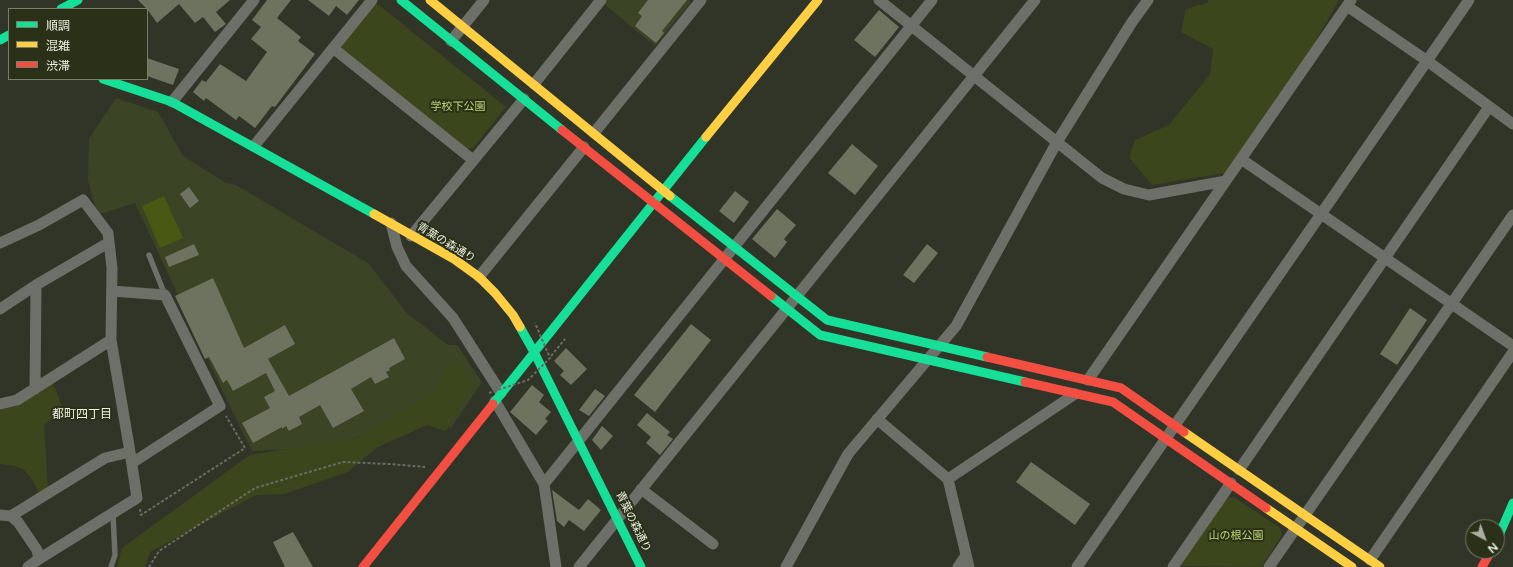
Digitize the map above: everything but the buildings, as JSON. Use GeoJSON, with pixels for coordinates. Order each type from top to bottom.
{"type":"FeatureCollection","features":[{"type":"Feature","properties":{"kind":"main road"},"geometry":{"type":"LineString","coordinates":[[64,8],[78,0]]}},
{"type":"Feature","properties":{"kind":"main road"},"geometry":{"type":"LineString","coordinates":[[401,0],[653,203],[820,334],[1113,402],[1352,567]]}},
{"type":"Feature","properties":{"kind":"main road"},"geometry":{"type":"LineString","coordinates":[[430,0],[663,190],[827,320],[1121,388],[1380,567]]}},
{"type":"Feature","properties":{"kind":"main road"},"geometry":{"type":"LineString","coordinates":[[363,567],[440,471],[495,396],[534,352],[663,190],[818,0]]}},
{"type":"Feature","properties":{"kind":"main road","name":"青葉の森通り"},"geometry":{"type":"LineString","coordinates":[[106,80],[172,102],[391,223],[411,236],[454,259],[479,277],[495,293],[512,315],[534,352],[641,567]]}},
{"type":"Feature","properties":{"kind":"main road"},"geometry":{"type":"LineString","coordinates":[[1505,521],[1513,502]]}},
{"type":"Feature","properties":{"kind":"street"},"geometry":{"type":"LineString","coordinates":[[172,102],[254,0]]}},
{"type":"Feature","properties":{"kind":"street"},"geometry":{"type":"LineString","coordinates":[[254,146],[372,0]]}},
{"type":"Feature","properties":{"kind":"street"},"geometry":{"type":"LineString","coordinates":[[452,41],[484,0]]}},
{"type":"Feature","properties":{"kind":"street"},"geometry":{"type":"LineString","coordinates":[[534,84],[601,0]]}},
{"type":"Feature","properties":{"kind":"street"},"geometry":{"type":"LineString","coordinates":[[594,133],[701,0]]}},
{"type":"Feature","properties":{"kind":"street"},"geometry":{"type":"LineString","coordinates":[[879,0],[1102,178],[1124,189],[1149,195],[1226,181]]}},
{"type":"Feature","properties":{"kind":"street"},"geometry":{"type":"LineString","coordinates":[[544,484],[932,0]]}},
{"type":"Feature","properties":{"kind":"street"},"geometry":{"type":"LineString","coordinates":[[579,567],[1035,0]]}},
{"type":"Feature","properties":{"kind":"street"},"geometry":{"type":"LineString","coordinates":[[786,567],[848,454],[956,326],[1057,142],[1132,22],[1148,0]]}},
{"type":"Feature","properties":{"kind":"street"},"geometry":{"type":"LineString","coordinates":[[1077,567],[1426,60],[1469,0]]}},
{"type":"Feature","properties":{"kind":"street"},"geometry":{"type":"LineString","coordinates":[[1088,380],[1349,3],[1513,124]]}},
{"type":"Feature","properties":{"kind":"street"},"geometry":{"type":"LineString","coordinates":[[333,48],[473,160]]}},
{"type":"Feature","properties":{"kind":"street"},"geometry":{"type":"LineString","coordinates":[[411,236],[524,99]]}},
{"type":"Feature","properties":{"kind":"street"},"geometry":{"type":"LineString","coordinates":[[1240,470],[1489,107]]}},
{"type":"Feature","properties":{"kind":"street"},"geometry":{"type":"LineString","coordinates":[[479,277],[584,147]]}},
{"type":"Feature","properties":{"kind":"street"},"geometry":{"type":"LineString","coordinates":[[1241,159],[1513,346]]}},
{"type":"Feature","properties":{"kind":"street"},"geometry":{"type":"LineString","coordinates":[[0,243],[39,226],[82,200],[108,232],[112,268],[111,340],[137,498],[28,567]]}},
{"type":"Feature","properties":{"kind":"street"},"geometry":{"type":"LineString","coordinates":[[1269,567],[1513,215]]}},
{"type":"Feature","properties":{"kind":"street"},"geometry":{"type":"LineString","coordinates":[[391,223],[398,247],[406,266],[453,318],[544,484],[556,567]]}},
{"type":"Feature","properties":{"kind":"street"},"geometry":{"type":"LineString","coordinates":[[0,309],[36,285],[108,242]]}},
{"type":"Feature","properties":{"kind":"street"},"geometry":{"type":"LineString","coordinates":[[35,389],[36,285]]}},
{"type":"Feature","properties":{"kind":"street"},"geometry":{"type":"LineString","coordinates":[[112,291],[165,295],[220,406],[132,463]]}},
{"type":"Feature","properties":{"kind":"street"},"geometry":{"type":"LineString","coordinates":[[0,404],[17,400],[111,340]]}},
{"type":"Feature","properties":{"kind":"street"},"geometry":{"type":"LineString","coordinates":[[1370,560],[1513,352]]}},
{"type":"Feature","properties":{"kind":"street"},"geometry":{"type":"LineString","coordinates":[[948,479],[1076,394]]}},
{"type":"Feature","properties":{"kind":"street"},"geometry":{"type":"LineString","coordinates":[[877,419],[948,479],[969,567]]}},
{"type":"Feature","properties":{"kind":"street"},"geometry":{"type":"LineString","coordinates":[[5,515],[104,458],[130,452]]}},
{"type":"Feature","properties":{"kind":"street"},"geometry":{"type":"LineString","coordinates":[[1175,566],[1231,483]]}},
{"type":"Feature","properties":{"kind":"street"},"geometry":{"type":"LineString","coordinates":[[641,489],[714,544]]}},
{"type":"Feature","properties":{"kind":"street"},"geometry":{"type":"LineString","coordinates":[[5,515],[18,522],[37,550],[39,559]]}},
{"type":"Feature","properties":{"kind":"street"},"geometry":{"type":"LineString","coordinates":[[958,567],[966,555]]}},
{"type":"Feature","properties":{"kind":"lane"},"geometry":{"type":"LineString","coordinates":[[149,255],[165,295]]}},
{"type":"Feature","properties":{"kind":"lane"},"geometry":{"type":"LineString","coordinates":[[111,567],[115,555],[113,514]]}},
{"type":"Feature","properties":{"kind":"path"},"geometry":{"type":"LineString","coordinates":[[535,323],[550,358]]}},
{"type":"Feature","properties":{"kind":"path"},"geometry":{"type":"LineString","coordinates":[[495,396],[528,380],[550,358],[565,339]]}},
{"type":"Feature","properties":{"kind":"path"},"geometry":{"type":"LineString","coordinates":[[137,498],[141,515],[245,448],[220,406]]}},
{"type":"Feature","properties":{"kind":"path"},"geometry":{"type":"LineString","coordinates":[[149,567],[159,551],[255,488],[343,462],[428,467],[440,471]]}},
{"type":"Feature","properties":{"kind":"shaded area"},"geometry":{"type":"Polygon","coordinates":[[[605,0],[689,0],[691,2],[655,46],[603,3],[605,0]]]}},
{"type":"Feature","properties":{"kind":"shaded area"},"geometry":{"type":"Polygon","coordinates":[[[116,98],[158,112],[183,156],[226,183],[236,185],[368,263],[407,313],[448,345],[457,345],[482,382],[451,428],[418,410],[333,447],[252,451],[135,203],[97,215],[88,179],[89,139],[116,98]]]}},
{"type":"Feature","properties":{"kind":"shaded area"},"geometry":{"type":"Polygon","coordinates":[[[164,196],[183,238],[160,248],[142,206],[164,196]]]}},
{"type":"Feature","properties":{"kind":"green space"},"geometry":{"type":"Polygon","coordinates":[[[1209,0],[1339,0],[1315,42],[1225,173],[1152,185],[1129,158],[1135,140],[1169,125],[1210,74],[1213,49],[1181,32],[1186,9],[1207,3],[1209,0]]]}},
{"type":"Feature","properties":{"kind":"green space","name":"学校下公園"},"geometry":{"type":"Polygon","coordinates":[[[375,2],[506,107],[473,148],[461,149],[343,53],[341,42],[375,2]]]}},
{"type":"Feature","properties":{"kind":"green space"},"geometry":{"type":"Polygon","coordinates":[[[451,364],[462,365],[473,383],[446,431],[427,425],[376,448],[348,472],[284,494],[256,495],[150,552],[145,567],[117,567],[122,548],[250,455],[355,438],[432,393],[443,379],[444,372],[451,364]]]}},
{"type":"Feature","properties":{"kind":"green space"},"geometry":{"type":"Polygon","coordinates":[[[53,383],[63,409],[44,425],[48,488],[39,494],[33,481],[24,470],[15,466],[0,464],[0,407],[14,407],[53,383]]]}},
{"type":"Feature","properties":{"kind":"green space","name":"山の根公園"},"geometry":{"type":"Polygon","coordinates":[[[1234,497],[1280,528],[1282,535],[1261,567],[1182,566],[1181,561],[1224,499],[1234,497]]]}},
{"type":"Feature","properties":{"kind":"traffic: fast"},"geometry":{"type":"LineString","coordinates":[[63,8],[78,0]]}},
{"type":"Feature","properties":{"kind":"traffic: fast"},"geometry":{"type":"LineString","coordinates":[[401,0],[562,130]]}},
{"type":"Feature","properties":{"kind":"traffic: fast"},"geometry":{"type":"LineString","coordinates":[[0,40],[8,36]]}},
{"type":"Feature","properties":{"kind":"traffic: fast"},"geometry":{"type":"LineString","coordinates":[[106,80],[172,102],[374,214]]}},
{"type":"Feature","properties":{"kind":"traffic: fast"},"geometry":{"type":"LineString","coordinates":[[493,404],[706,137]]}},
{"type":"Feature","properties":{"kind":"traffic: fast"},"geometry":{"type":"LineString","coordinates":[[670,196],[827,320],[987,357]]}},
{"type":"Feature","properties":{"kind":"traffic: fast"},"geometry":{"type":"LineString","coordinates":[[771,296],[820,335],[1025,382]]}},
{"type":"Feature","properties":{"kind":"traffic: fast"},"geometry":{"type":"LineString","coordinates":[[520,327],[534,352],[641,567]]}},
{"type":"Feature","properties":{"kind":"traffic: fast"},"geometry":{"type":"LineString","coordinates":[[1505,522],[1513,503]]}},
{"type":"Feature","properties":{"kind":"traffic: slow"},"geometry":{"type":"LineString","coordinates":[[430,0],[670,196]]}},
{"type":"Feature","properties":{"kind":"traffic: slow"},"geometry":{"type":"LineString","coordinates":[[706,137],[818,0]]}},
{"type":"Feature","properties":{"kind":"traffic: slow"},"geometry":{"type":"LineString","coordinates":[[374,214],[454,259],[479,277],[495,293],[513,315],[520,327]]}},
{"type":"Feature","properties":{"kind":"traffic: slow"},"geometry":{"type":"LineString","coordinates":[[1184,432],[1380,567]]}},
{"type":"Feature","properties":{"kind":"traffic: slow"},"geometry":{"type":"LineString","coordinates":[[1266,508],[1352,567]]}},
{"type":"Feature","properties":{"kind":"traffic: jam"},"geometry":{"type":"LineString","coordinates":[[562,130],[771,296]]}},
{"type":"Feature","properties":{"kind":"traffic: jam"},"geometry":{"type":"LineString","coordinates":[[987,357],[1121,388],[1184,432]]}},
{"type":"Feature","properties":{"kind":"traffic: jam"},"geometry":{"type":"LineString","coordinates":[[1025,382],[1113,402],[1266,508]]}},
{"type":"Feature","properties":{"kind":"traffic: jam"},"geometry":{"type":"LineString","coordinates":[[363,567],[493,404]]}},
{"type":"Feature","properties":{"kind":"traffic: jam"},"geometry":{"type":"LineString","coordinates":[[1482,567],[1486,559]]}},
{"type":"Feature","properties":{"kind":"district","name":"都町四丁目"},"geometry":{"type":"Point","coordinates":[82,415]}}]}
